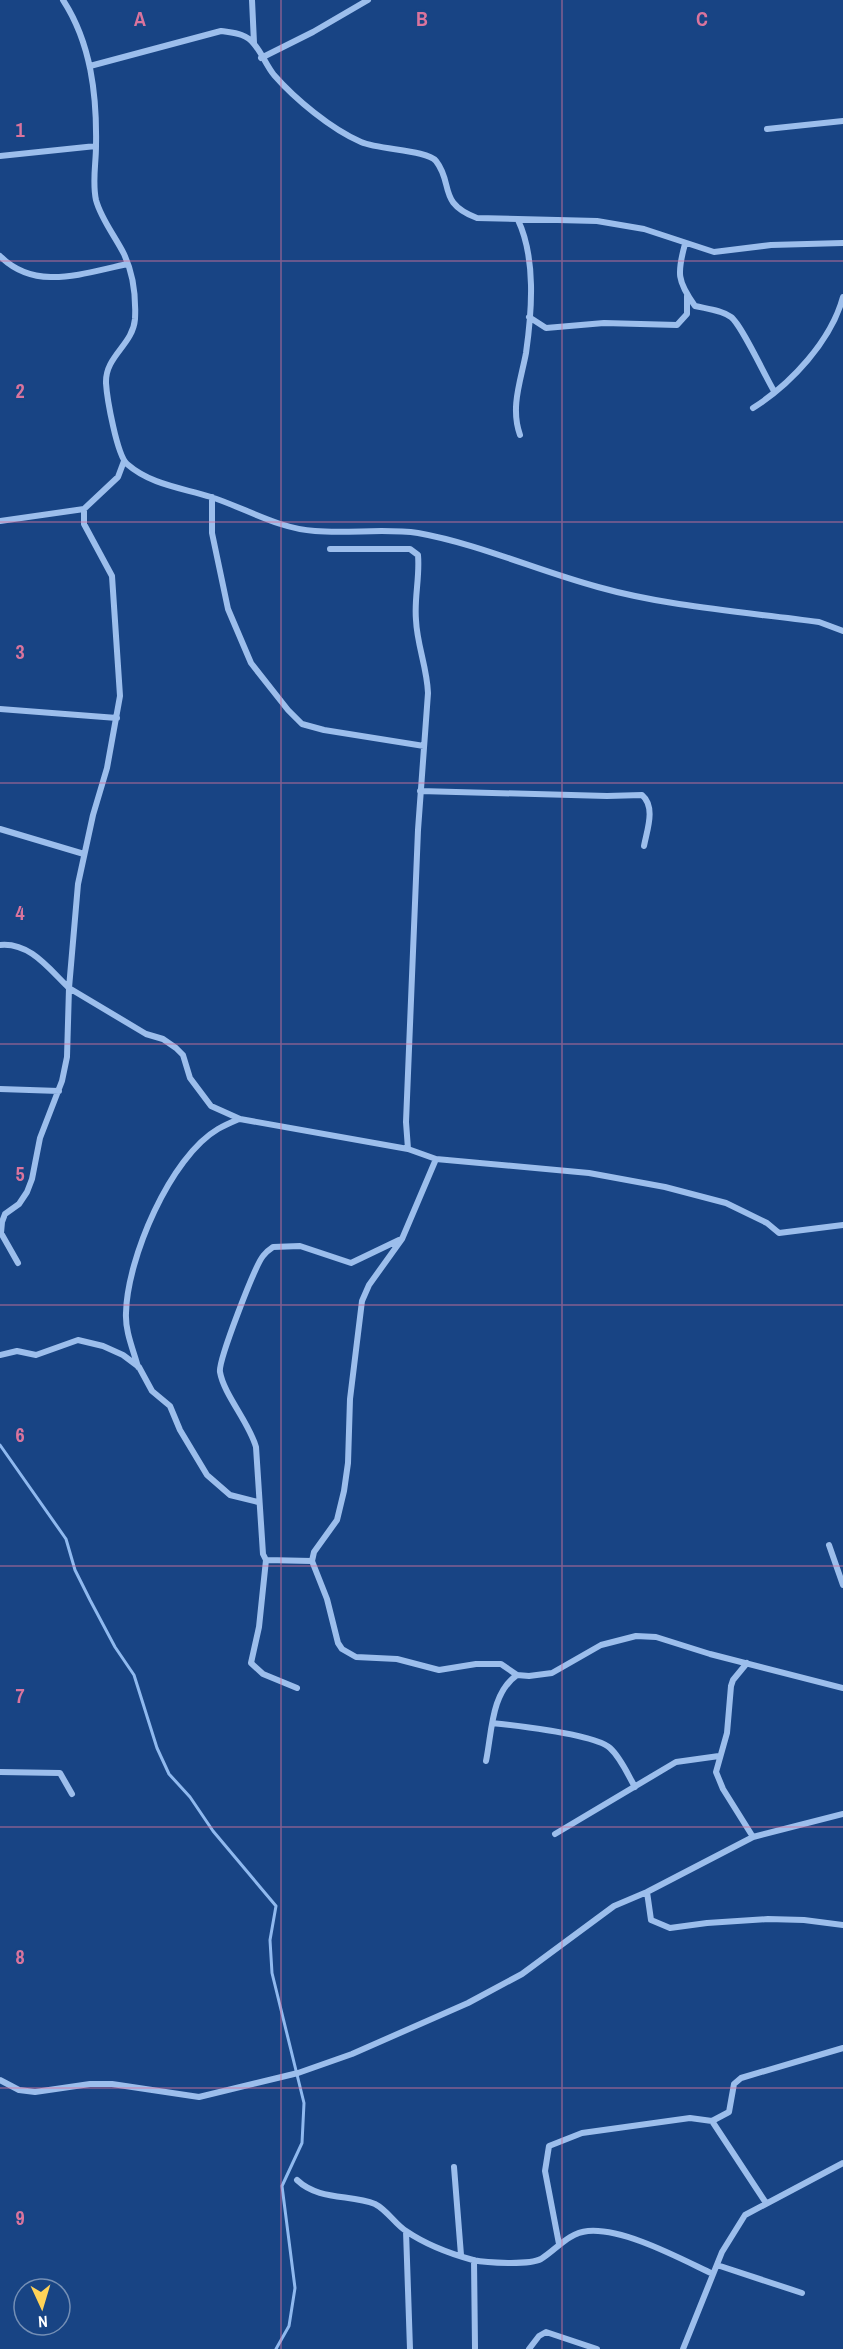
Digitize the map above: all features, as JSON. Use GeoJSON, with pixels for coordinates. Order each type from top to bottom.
{"type":"FeatureCollection","features":[{"type":"Feature","properties":{"kind":"street"},"geometry":{"type":"LineString","coordinates":[[0,521],[84,509],[118,477],[124,462],[106,384],[107,367],[128,340],[135,322],[135,295],[128,264],[97,203],[94,186],[96,146],[90,66],[73,16],[63,0]]}},
{"type":"Feature","properties":{"kind":"street"},"geometry":{"type":"LineString","coordinates":[[252,0],[254,43],[261,58],[288,90],[347,135],[381,149],[429,156],[437,162],[450,200],[464,213],[477,218],[597,222],[644,229],[714,252],[771,245],[843,243]]}},
{"type":"Feature","properties":{"kind":"street"},"geometry":{"type":"LineString","coordinates":[[261,58],[305,37],[368,0]]}},
{"type":"Feature","properties":{"kind":"street"},"geometry":{"type":"LineString","coordinates":[[90,66],[221,31],[241,34],[254,43]]}},
{"type":"Feature","properties":{"kind":"street"},"geometry":{"type":"LineString","coordinates":[[767,129],[843,121]]}},
{"type":"Feature","properties":{"kind":"street"},"geometry":{"type":"LineString","coordinates":[[0,156],[96,146]]}},
{"type":"Feature","properties":{"kind":"street"},"geometry":{"type":"LineString","coordinates":[[518,220],[527,246],[529,317],[515,413],[520,435]]}},
{"type":"Feature","properties":{"kind":"street"},"geometry":{"type":"LineString","coordinates":[[685,244],[679,268],[679,279],[687,295],[695,306],[719,311],[733,318],[741,328],[758,366],[774,391]]}},
{"type":"Feature","properties":{"kind":"street"},"geometry":{"type":"LineString","coordinates":[[0,256],[9,265],[33,277],[82,273],[128,264]]}},
{"type":"Feature","properties":{"kind":"street"},"geometry":{"type":"LineString","coordinates":[[529,317],[546,328],[604,323],[677,325],[687,314],[687,295]]}},
{"type":"Feature","properties":{"kind":"street"},"geometry":{"type":"LineString","coordinates":[[753,408],[822,345],[834,324],[843,297]]}},
{"type":"Feature","properties":{"kind":"street"},"geometry":{"type":"LineString","coordinates":[[124,462],[143,476],[212,497],[292,527],[314,531],[384,529],[418,533],[600,588],[660,600],[819,622],[843,631]]}},
{"type":"Feature","properties":{"kind":"street"},"geometry":{"type":"LineString","coordinates":[[212,497],[212,532],[228,609],[251,663],[288,710],[302,724],[324,730],[424,746]]}},
{"type":"Feature","properties":{"kind":"street"},"geometry":{"type":"LineString","coordinates":[[18,1263],[1,1233],[2,1222],[5,1214],[18,1204],[27,1192],[32,1179],[40,1138],[59,1091],[67,1057],[69,987],[78,884],[107,768],[120,696],[112,576],[84,524],[84,509]]}},
{"type":"Feature","properties":{"kind":"street"},"geometry":{"type":"LineString","coordinates":[[330,549],[410,549],[418,555],[420,576],[416,620],[427,674],[428,693],[420,791],[406,1122],[408,1149]]}},
{"type":"Feature","properties":{"kind":"street"},"geometry":{"type":"LineString","coordinates":[[0,709],[117,718]]}},
{"type":"Feature","properties":{"kind":"street"},"geometry":{"type":"LineString","coordinates":[[420,791],[642,795],[647,799],[650,813],[644,846]]}},
{"type":"Feature","properties":{"kind":"street"},"geometry":{"type":"LineString","coordinates":[[0,829],[84,854]]}},
{"type":"Feature","properties":{"kind":"street"},"geometry":{"type":"LineString","coordinates":[[0,945],[21,947],[35,955],[69,987],[146,1034],[163,1039],[176,1048],[183,1055],[190,1078],[211,1106],[240,1119],[408,1149],[436,1159],[569,1170],[665,1187],[726,1203],[767,1223],[779,1233],[843,1225]]}},
{"type":"Feature","properties":{"kind":"street"},"geometry":{"type":"LineString","coordinates":[[0,1089],[59,1091]]}},
{"type":"Feature","properties":{"kind":"street"},"geometry":{"type":"LineString","coordinates":[[240,1119],[219,1128],[194,1151],[167,1188],[134,1264],[126,1314],[139,1368],[152,1391],[170,1406],[180,1430],[207,1475],[230,1495],[258,1502]]}},
{"type":"Feature","properties":{"kind":"street"},"geometry":{"type":"LineString","coordinates":[[436,1159],[402,1239],[362,1300],[349,1408],[348,1463],[341,1506],[332,1531],[314,1552],[312,1561],[327,1599],[338,1643],[347,1654],[397,1659],[439,1670],[476,1664],[501,1664],[518,1675],[552,1673],[601,1645],[636,1636],[656,1637],[843,1688]]}},
{"type":"Feature","properties":{"kind":"street"},"geometry":{"type":"LineString","coordinates":[[297,1688],[263,1674],[251,1663],[259,1627],[266,1560],[262,1554],[256,1447],[219,1371],[263,1256],[273,1246],[287,1244],[300,1246],[351,1263],[402,1239]]}},
{"type":"Feature","properties":{"kind":"street"},"geometry":{"type":"LineString","coordinates":[[0,1355],[17,1350],[36,1355],[78,1340],[103,1346],[123,1355],[139,1368]]}},
{"type":"Feature","properties":{"kind":"street"},"geometry":{"type":"LineString","coordinates":[[830,1545],[843,1585]]}},
{"type":"Feature","properties":{"kind":"street"},"geometry":{"type":"LineString","coordinates":[[266,1560],[312,1561]]}},
{"type":"Feature","properties":{"kind":"street"},"geometry":{"type":"LineString","coordinates":[[747,1663],[731,1686],[726,1733],[716,1772],[753,1837]]}},
{"type":"Feature","properties":{"kind":"street"},"geometry":{"type":"LineString","coordinates":[[486,1761],[502,1690],[518,1675]]}},
{"type":"Feature","properties":{"kind":"street"},"geometry":{"type":"LineString","coordinates":[[493,1723],[550,1731],[603,1743],[615,1753],[635,1787]]}},
{"type":"Feature","properties":{"kind":"street"},"geometry":{"type":"LineString","coordinates":[[555,1834],[676,1762],[719,1756]]}},
{"type":"Feature","properties":{"kind":"street"},"geometry":{"type":"LineString","coordinates":[[0,1772],[60,1773],[72,1794]]}},
{"type":"Feature","properties":{"kind":"street"},"geometry":{"type":"LineString","coordinates":[[0,2080],[19,2090],[35,2092],[90,2084],[112,2084],[199,2097],[298,2073],[352,2054],[468,2003],[522,1974],[614,1906],[647,1892],[753,1837],[843,1814]]}},
{"type":"Feature","properties":{"kind":"street"},"geometry":{"type":"LineString","coordinates":[[647,1892],[651,1920],[658,1925],[670,1928],[768,1919],[843,1925]]}},
{"type":"Feature","properties":{"kind":"street"},"geometry":{"type":"LineString","coordinates":[[559,2244],[545,2171],[549,2146],[582,2133],[690,2118],[712,2121],[729,2112],[734,2084],[741,2078],[843,2048]]}},
{"type":"Feature","properties":{"kind":"street"},"geometry":{"type":"LineString","coordinates":[[712,2121],[766,2203]]}},
{"type":"Feature","properties":{"kind":"street"},"geometry":{"type":"LineString","coordinates":[[683,2349],[712,2274],[733,2231],[745,2215],[843,2163]]}},
{"type":"Feature","properties":{"kind":"street"},"geometry":{"type":"LineString","coordinates":[[454,2168],[461,2255]]}},
{"type":"Feature","properties":{"kind":"street"},"geometry":{"type":"LineString","coordinates":[[297,2180],[304,2186],[325,2195],[375,2205],[406,2231],[474,2260],[502,2263],[539,2260],[572,2235],[587,2231],[627,2236],[712,2274]]}},
{"type":"Feature","properties":{"kind":"street"},"geometry":{"type":"LineString","coordinates":[[406,2231],[410,2349]]}},
{"type":"Feature","properties":{"kind":"street"},"geometry":{"type":"LineString","coordinates":[[474,2260],[475,2348]]}},
{"type":"Feature","properties":{"kind":"street"},"geometry":{"type":"LineString","coordinates":[[717,2265],[802,2293]]}},
{"type":"Feature","properties":{"kind":"street"},"geometry":{"type":"LineString","coordinates":[[529,2349],[539,2336],[546,2332],[597,2349]]}},
{"type":"Feature","properties":{"kind":"waterway"},"geometry":{"type":"LineString","coordinates":[[0,1445],[66,1539],[75,1570],[115,1647],[134,1675],[157,1748],[169,1774],[190,1797],[213,1831],[276,1906],[270,1940],[272,1973],[304,2103],[302,2143],[282,2186],[295,2288],[289,2326],[276,2349]]}}]}
